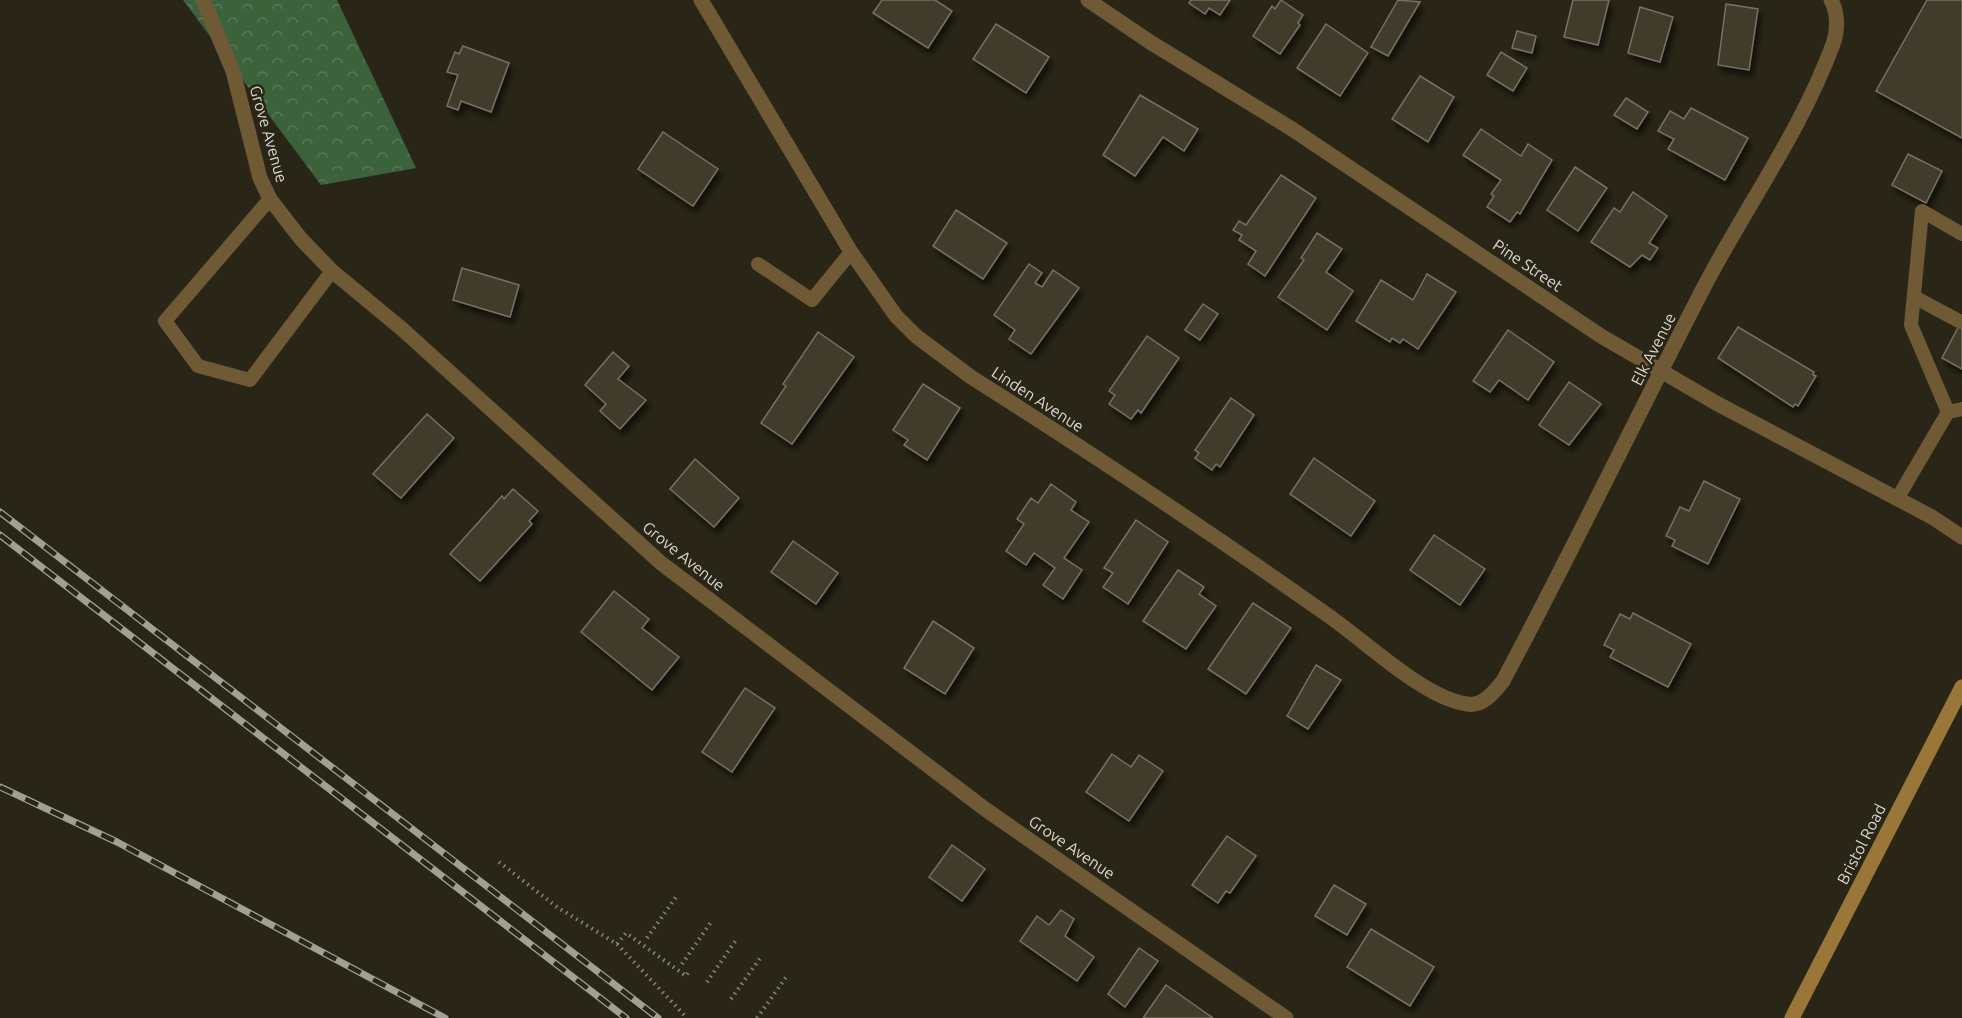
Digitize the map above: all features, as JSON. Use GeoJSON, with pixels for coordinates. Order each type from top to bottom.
{"type":"FeatureCollection","features":[{"type":"Feature","properties":{"kind":"main road","name":"Bristol Road"},"geometry":{"type":"LineString","coordinates":[[1792,1018],[1962,688]]}},
{"type":"Feature","properties":{"kind":"street","name":"Grove Avenue"},"geometry":{"type":"LineString","coordinates":[[203,0],[219,33],[233,71],[260,178],[270,199],[301,239],[332,271],[402,328],[670,570],[985,809],[1286,1018]]}},
{"type":"Feature","properties":{"kind":"street","name":"Linden Avenue"},"geometry":{"type":"LineString","coordinates":[[701,0],[851,252],[896,315],[916,336],[971,376],[1328,615],[1408,675],[1444,696],[1467,704],[1477,704]]}},
{"type":"Feature","properties":{"kind":"street","name":"Pine Street"},"geometry":{"type":"LineString","coordinates":[[1088,0],[1150,42],[1292,129],[1601,336],[1662,373],[1897,499],[1962,537]]}},
{"type":"Feature","properties":{"kind":"street","name":"Elk Avenue"},"geometry":{"type":"LineString","coordinates":[[1477,704],[1490,696],[1503,681],[1706,284],[1812,93],[1834,42],[1837,28],[1835,8],[1831,0]]}},
{"type":"Feature","properties":{"kind":"lane"},"geometry":{"type":"LineString","coordinates":[[270,199],[165,321],[198,366],[250,380],[332,271]]}},
{"type":"Feature","properties":{"kind":"lane"},"geometry":{"type":"LineString","coordinates":[[1897,499],[1955,411],[1911,325],[1922,211],[1962,234]]}},
{"type":"Feature","properties":{"kind":"lane"},"geometry":{"type":"LineString","coordinates":[[758,264],[812,300],[851,252]]}},
{"type":"Feature","properties":{"kind":"lane"},"geometry":{"type":"LineString","coordinates":[[1914,297],[1961,322]]}},
{"type":"Feature","properties":{"kind":"path"},"geometry":{"type":"LineString","coordinates":[[499,862],[557,907],[617,944],[687,1018]]}},
{"type":"Feature","properties":{"kind":"path"},"geometry":{"type":"LineString","coordinates":[[646,938],[676,897]]}},
{"type":"Feature","properties":{"kind":"path"},"geometry":{"type":"LineString","coordinates":[[682,964],[711,922]]}},
{"type":"Feature","properties":{"kind":"path"},"geometry":{"type":"LineString","coordinates":[[617,944],[626,933],[686,976],[690,969]]}},
{"type":"Feature","properties":{"kind":"path"},"geometry":{"type":"LineString","coordinates":[[707,982],[736,940]]}},
{"type":"Feature","properties":{"kind":"path"},"geometry":{"type":"LineString","coordinates":[[731,999],[761,957]]}},
{"type":"Feature","properties":{"kind":"path"},"geometry":{"type":"LineString","coordinates":[[758,1018],[788,976]]}},
{"type":"Feature","properties":{"kind":"green space"},"geometry":{"type":"Polygon","coordinates":[[[183,0],[337,0],[416,168],[321,185],[183,0]]]}},
{"type":"Feature","properties":{"kind":"building"},"geometry":{"type":"Polygon","coordinates":[[[882,0],[935,0],[952,11],[928,48],[873,13],[882,0]]]}},
{"type":"Feature","properties":{"kind":"building"},"geometry":{"type":"Polygon","coordinates":[[[1191,0],[1230,0],[1220,15],[1209,8],[1205,14],[1189,3],[1191,0]]]}},
{"type":"Feature","properties":{"kind":"building"},"geometry":{"type":"Polygon","coordinates":[[[1281,0],[1303,15],[1298,23],[1300,25],[1280,54],[1253,36],[1272,6],[1275,9],[1281,0]]]}},
{"type":"Feature","properties":{"kind":"building"},"geometry":{"type":"Polygon","coordinates":[[[1398,0],[1420,2],[1388,56],[1371,47],[1398,0]]]}},
{"type":"Feature","properties":{"kind":"building"},"geometry":{"type":"Polygon","coordinates":[[[1573,0],[1609,0],[1598,45],[1564,37],[1573,0]]]}},
{"type":"Feature","properties":{"kind":"building"},"geometry":{"type":"Polygon","coordinates":[[[1927,0],[1962,0],[1962,138],[1876,91],[1927,0]]]}},
{"type":"Feature","properties":{"kind":"building"},"geometry":{"type":"Polygon","coordinates":[[[1726,4],[1758,9],[1749,70],[1718,65],[1726,4]]]}},
{"type":"Feature","properties":{"kind":"building"},"geometry":{"type":"Polygon","coordinates":[[[1640,7],[1673,17],[1660,62],[1628,53],[1640,7]]]}},
{"type":"Feature","properties":{"kind":"building"},"geometry":{"type":"Polygon","coordinates":[[[996,24],[1049,57],[1026,93],[973,59],[996,24]]]}},
{"type":"Feature","properties":{"kind":"building"},"geometry":{"type":"Polygon","coordinates":[[[1326,24],[1368,53],[1340,96],[1297,68],[1326,24]]]}},
{"type":"Feature","properties":{"kind":"building"},"geometry":{"type":"Polygon","coordinates":[[[1517,31],[1536,36],[1532,53],[1512,48],[1517,31]]]}},
{"type":"Feature","properties":{"kind":"building"},"geometry":{"type":"Polygon","coordinates":[[[463,46],[509,63],[491,112],[461,101],[458,110],[447,106],[458,75],[447,72],[455,52],[459,54],[463,46]]]}},
{"type":"Feature","properties":{"kind":"building"},"geometry":{"type":"Polygon","coordinates":[[[1501,52],[1527,68],[1513,91],[1487,75],[1501,52]]]}},
{"type":"Feature","properties":{"kind":"building"},"geometry":{"type":"Polygon","coordinates":[[[1420,76],[1454,97],[1428,142],[1392,119],[1420,76]]]}},
{"type":"Feature","properties":{"kind":"building"},"geometry":{"type":"Polygon","coordinates":[[[1140,95],[1198,129],[1184,151],[1163,137],[1135,176],[1103,155],[1140,95]]]}},
{"type":"Feature","properties":{"kind":"building"},"geometry":{"type":"Polygon","coordinates":[[[1626,98],[1648,112],[1637,129],[1614,115],[1626,98]]]}},
{"type":"Feature","properties":{"kind":"building"},"geometry":{"type":"Polygon","coordinates":[[[1691,108],[1748,138],[1725,180],[1668,149],[1674,139],[1658,131],[1670,111],[1684,119],[1691,108]]]}},
{"type":"Feature","properties":{"kind":"building"},"geometry":{"type":"Polygon","coordinates":[[[1481,129],[1521,156],[1528,144],[1552,160],[1520,214],[1517,212],[1510,222],[1487,207],[1494,196],[1491,194],[1501,180],[1463,155],[1481,129]]]}},
{"type":"Feature","properties":{"kind":"building"},"geometry":{"type":"Polygon","coordinates":[[[663,132],[718,169],[693,206],[638,169],[663,132]]]}},
{"type":"Feature","properties":{"kind":"building"},"geometry":{"type":"Polygon","coordinates":[[[1908,154],[1942,171],[1926,203],[1892,185],[1908,154]]]}},
{"type":"Feature","properties":{"kind":"building"},"geometry":{"type":"Polygon","coordinates":[[[1575,167],[1607,188],[1578,231],[1547,210],[1575,167]]]}},
{"type":"Feature","properties":{"kind":"building"},"geometry":{"type":"Polygon","coordinates":[[[1281,175],[1316,198],[1265,276],[1248,264],[1256,251],[1239,240],[1242,235],[1233,230],[1239,221],[1246,225],[1281,175]]]}},
{"type":"Feature","properties":{"kind":"building"},"geometry":{"type":"Polygon","coordinates":[[[1633,192],[1667,216],[1649,243],[1658,248],[1650,260],[1642,255],[1630,267],[1591,242],[1614,208],[1620,212],[1633,192]]]}},
{"type":"Feature","properties":{"kind":"building"},"geometry":{"type":"Polygon","coordinates":[[[956,210],[1007,243],[983,279],[933,246],[956,210]]]}},
{"type":"Feature","properties":{"kind":"building"},"geometry":{"type":"Polygon","coordinates":[[[1317,233],[1342,249],[1326,272],[1353,291],[1327,330],[1278,297],[1304,260],[1301,258],[1317,233]]]}},
{"type":"Feature","properties":{"kind":"building"},"geometry":{"type":"Polygon","coordinates":[[[1029,264],[1042,273],[1035,283],[1042,287],[1053,270],[1079,288],[1031,354],[1009,339],[1015,330],[994,315],[1029,264]]]}},
{"type":"Feature","properties":{"kind":"building"},"geometry":{"type":"Polygon","coordinates":[[[462,268],[519,285],[510,317],[453,300],[462,268]]]}},
{"type":"Feature","properties":{"kind":"building"},"geometry":{"type":"Polygon","coordinates":[[[1427,274],[1456,292],[1418,349],[1403,339],[1400,343],[1392,338],[1390,342],[1356,321],[1381,280],[1413,300],[1427,274]]]}},
{"type":"Feature","properties":{"kind":"building"},"geometry":{"type":"Polygon","coordinates":[[[1203,304],[1218,314],[1200,340],[1185,330],[1203,304]]]}},
{"type":"Feature","properties":{"kind":"building"},"geometry":{"type":"Polygon","coordinates":[[[1962,320],[1962,369],[1942,358],[1962,320]]]}},
{"type":"Feature","properties":{"kind":"building"},"geometry":{"type":"Polygon","coordinates":[[[1738,327],[1814,372],[1813,375],[1816,376],[1798,406],[1795,404],[1793,407],[1718,358],[1738,327]]]}},
{"type":"Feature","properties":{"kind":"building"},"geometry":{"type":"Polygon","coordinates":[[[1508,330],[1554,362],[1528,400],[1499,380],[1490,392],[1473,381],[1508,330]]]}},
{"type":"Feature","properties":{"kind":"building"},"geometry":{"type":"Polygon","coordinates":[[[818,332],[854,357],[792,444],[761,423],[786,386],[783,384],[818,332]]]}},
{"type":"Feature","properties":{"kind":"building"},"geometry":{"type":"Polygon","coordinates":[[[1147,336],[1179,358],[1141,413],[1138,410],[1131,419],[1109,404],[1115,395],[1109,391],[1147,336]]]}},
{"type":"Feature","properties":{"kind":"building"},"geometry":{"type":"Polygon","coordinates":[[[613,352],[629,366],[618,379],[646,400],[620,429],[600,411],[606,404],[585,385],[613,352]]]}},
{"type":"Feature","properties":{"kind":"building"},"geometry":{"type":"Polygon","coordinates":[[[1569,382],[1601,404],[1569,445],[1539,425],[1569,382]]]}},
{"type":"Feature","properties":{"kind":"building"},"geometry":{"type":"Polygon","coordinates":[[[923,384],[960,408],[927,460],[904,445],[908,440],[893,430],[923,384]]]}},
{"type":"Feature","properties":{"kind":"building"},"geometry":{"type":"Polygon","coordinates":[[[1231,398],[1254,415],[1220,467],[1216,464],[1212,470],[1195,458],[1199,453],[1195,450],[1231,398]]]}},
{"type":"Feature","properties":{"kind":"building"},"geometry":{"type":"Polygon","coordinates":[[[427,414],[454,438],[401,498],[373,474],[427,414]]]}},
{"type":"Feature","properties":{"kind":"building"},"geometry":{"type":"Polygon","coordinates":[[[1314,458],[1375,501],[1351,536],[1290,494],[1314,458]]]}},
{"type":"Feature","properties":{"kind":"building"},"geometry":{"type":"Polygon","coordinates":[[[695,459],[739,498],[714,527],[670,489],[695,459]]]}},
{"type":"Feature","properties":{"kind":"building"},"geometry":{"type":"Polygon","coordinates":[[[1704,481],[1740,499],[1708,564],[1672,546],[1675,540],[1666,536],[1680,507],[1689,511],[1704,481]]]}},
{"type":"Feature","properties":{"kind":"building"},"geometry":{"type":"Polygon","coordinates":[[[1051,484],[1076,502],[1071,510],[1089,522],[1064,558],[1082,570],[1063,599],[1043,585],[1055,568],[1034,553],[1026,565],[1006,551],[1024,524],[1017,519],[1031,498],[1038,503],[1051,484]]]}},
{"type":"Feature","properties":{"kind":"building"},"geometry":{"type":"Polygon","coordinates":[[[513,489],[538,511],[529,521],[532,524],[480,581],[450,554],[502,496],[504,499],[513,489]]]}},
{"type":"Feature","properties":{"kind":"building"},"geometry":{"type":"Polygon","coordinates":[[[1136,520],[1168,542],[1128,604],[1103,587],[1113,573],[1104,568],[1136,520]]]}},
{"type":"Feature","properties":{"kind":"building"},"geometry":{"type":"Polygon","coordinates":[[[1434,535],[1485,569],[1460,605],[1410,570],[1434,535]]]}},
{"type":"Feature","properties":{"kind":"building"},"geometry":{"type":"Polygon","coordinates":[[[793,541],[838,573],[816,604],[771,572],[793,541]]]}},
{"type":"Feature","properties":{"kind":"building"},"geometry":{"type":"Polygon","coordinates":[[[1178,570],[1204,587],[1199,594],[1216,606],[1186,649],[1143,621],[1178,570]]]}},
{"type":"Feature","properties":{"kind":"building"},"geometry":{"type":"Polygon","coordinates":[[[614,591],[649,619],[642,628],[679,657],[652,690],[581,632],[614,591]]]}},
{"type":"Feature","properties":{"kind":"building"},"geometry":{"type":"Polygon","coordinates":[[[1253,603],[1291,628],[1246,694],[1208,669],[1253,603]]]}},
{"type":"Feature","properties":{"kind":"building"},"geometry":{"type":"Polygon","coordinates":[[[1633,613],[1691,644],[1668,687],[1610,657],[1614,650],[1604,645],[1620,614],[1630,619],[1633,613]]]}},
{"type":"Feature","properties":{"kind":"building"},"geometry":{"type":"Polygon","coordinates":[[[933,621],[974,648],[945,694],[904,668],[933,621]]]}},
{"type":"Feature","properties":{"kind":"building"},"geometry":{"type":"Polygon","coordinates":[[[1316,665],[1341,680],[1308,729],[1287,716],[1316,665]]]}},
{"type":"Feature","properties":{"kind":"building"},"geometry":{"type":"Polygon","coordinates":[[[745,688],[775,708],[732,772],[702,752],[745,688]]]}},
{"type":"Feature","properties":{"kind":"building"},"geometry":{"type":"Polygon","coordinates":[[[1112,754],[1131,767],[1139,755],[1163,771],[1129,821],[1086,792],[1112,754]]]}},
{"type":"Feature","properties":{"kind":"building"},"geometry":{"type":"Polygon","coordinates":[[[1227,836],[1256,856],[1230,893],[1226,891],[1218,903],[1192,885],[1227,836]]]}},
{"type":"Feature","properties":{"kind":"building"},"geometry":{"type":"Polygon","coordinates":[[[952,845],[985,869],[962,901],[929,877],[952,845]]]}},
{"type":"Feature","properties":{"kind":"building"},"geometry":{"type":"Polygon","coordinates":[[[1334,885],[1366,904],[1347,935],[1315,916],[1334,885]]]}},
{"type":"Feature","properties":{"kind":"building"},"geometry":{"type":"Polygon","coordinates":[[[1061,910],[1074,919],[1065,936],[1094,957],[1077,981],[1020,941],[1037,916],[1049,925],[1061,910]]]}},
{"type":"Feature","properties":{"kind":"building"},"geometry":{"type":"Polygon","coordinates":[[[1371,929],[1434,967],[1410,1006],[1347,967],[1371,929]]]}},
{"type":"Feature","properties":{"kind":"building"},"geometry":{"type":"Polygon","coordinates":[[[1139,948],[1158,961],[1125,1007],[1108,994],[1139,948]]]}},
{"type":"Feature","properties":{"kind":"building"},"geometry":{"type":"Polygon","coordinates":[[[1166,985],[1213,1018],[1143,1018],[1166,985]]]}},
{"type":"Feature","properties":{"kind":"railway"},"geometry":{"type":"LineString","coordinates":[[0,512],[658,1018]]}},
{"type":"Feature","properties":{"kind":"railway"},"geometry":{"type":"LineString","coordinates":[[0,535],[626,1018]]}},
{"type":"Feature","properties":{"kind":"railway"},"geometry":{"type":"LineString","coordinates":[[0,787],[117,842],[445,1018]]}}]}
